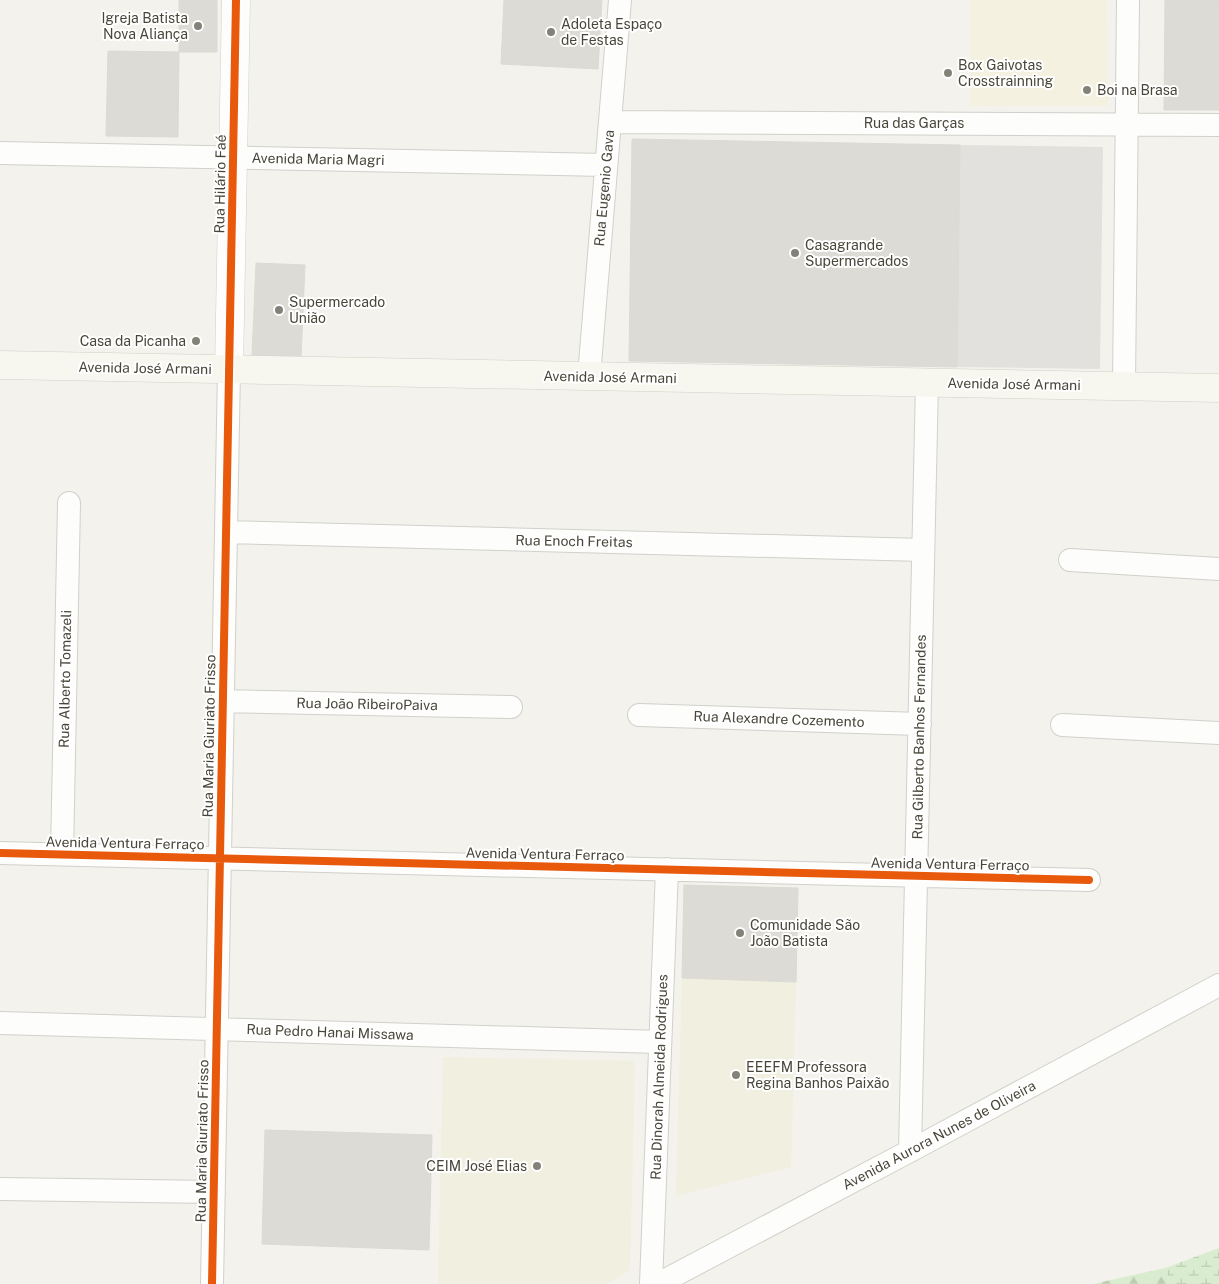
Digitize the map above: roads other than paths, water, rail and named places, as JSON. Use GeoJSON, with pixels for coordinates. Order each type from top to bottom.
{"type":"FeatureCollection","features":[{"type":"Feature","properties":{"kind":"main road","name":"Avenida José Armani"},"geometry":{"type":"LineString","coordinates":[[0,365],[1219,388]]}},
{"type":"Feature","properties":{"kind":"street","name":"Rua Hilário Faé"},"geometry":{"type":"LineString","coordinates":[[228,369],[236,0]]}},
{"type":"Feature","properties":{"kind":"street","name":"Rua Eugenio Gava"},"geometry":{"type":"LineString","coordinates":[[589,376],[620,0]]}},
{"type":"Feature","properties":{"kind":"street"},"geometry":{"type":"LineString","coordinates":[[1124,386],[1128,0]]}},
{"type":"Feature","properties":{"kind":"street","name":"Rua das Garças"},"geometry":{"type":"LineString","coordinates":[[610,122],[1219,125]]}},
{"type":"Feature","properties":{"kind":"street","name":"Avenida Maria Magri"},"geometry":{"type":"LineString","coordinates":[[0,153],[606,165]]}},
{"type":"Feature","properties":{"kind":"street","name":"Rua Maria Giuriato Frisso"},"geometry":{"type":"LineString","coordinates":[[212,1284],[228,369]]}},
{"type":"Feature","properties":{"kind":"street","name":"Rua Gilberto Banhos Fernandes"},"geometry":{"type":"LineString","coordinates":[[910,1151],[927,383]]}},
{"type":"Feature","properties":{"kind":"street","name":"Rua Alberto Tomazeli"},"geometry":{"type":"LineString","coordinates":[[62,854],[69,503]]}},
{"type":"Feature","properties":{"kind":"street","name":"Rua Enoch Freitas"},"geometry":{"type":"LineString","coordinates":[[226,532],[923,550]]}},
{"type":"Feature","properties":{"kind":"street"},"geometry":{"type":"LineString","coordinates":[[1070,560],[1219,569]]}},
{"type":"Feature","properties":{"kind":"street","name":"Rua João RibeiroPaiva"},"geometry":{"type":"LineString","coordinates":[[222,701],[511,706]]}},
{"type":"Feature","properties":{"kind":"street","name":"Rua Alexandre Cozemento"},"geometry":{"type":"LineString","coordinates":[[639,715],[920,724]]}},
{"type":"Feature","properties":{"kind":"street"},"geometry":{"type":"LineString","coordinates":[[1062,725],[1219,733]]}},
{"type":"Feature","properties":{"kind":"street","name":"Avenida Ventura Ferraço"},"geometry":{"type":"LineString","coordinates":[[0,853],[1089,880]]}},
{"type":"Feature","properties":{"kind":"street","name":"Rua Dinorah Almeida Rodrigues"},"geometry":{"type":"LineString","coordinates":[[651,1284],[667,869]]}},
{"type":"Feature","properties":{"kind":"street","name":"Avenida Aurora Nunes de Oliveira"},"geometry":{"type":"LineString","coordinates":[[658,1284],[1219,985]]}},
{"type":"Feature","properties":{"kind":"street","name":"Rua Pedro Hanai Missawa"},"geometry":{"type":"LineString","coordinates":[[0,1023],[660,1042]]}},
{"type":"Feature","properties":{"kind":"street"},"geometry":{"type":"LineString","coordinates":[[0,1189],[214,1192]]}},
{"type":"Feature","properties":{"kind":"place","name":"Igreja Batista Nova Aliança"},"geometry":{"type":"Point","coordinates":[198,26]}},
{"type":"Feature","properties":{"kind":"place","name":"Adoleta Espaço de Festas"},"geometry":{"type":"Point","coordinates":[551,32]}},
{"type":"Feature","properties":{"kind":"place","name":"Box Gaivotas Crosstrainning"},"geometry":{"type":"Point","coordinates":[948,73]}},
{"type":"Feature","properties":{"kind":"place","name":"Boi na Brasa"},"geometry":{"type":"Point","coordinates":[1087,90]}},
{"type":"Feature","properties":{"kind":"place","name":"Casagrande Supermercados"},"geometry":{"type":"Point","coordinates":[795,253]}},
{"type":"Feature","properties":{"kind":"place","name":"Supermercado União"},"geometry":{"type":"Point","coordinates":[279,310]}},
{"type":"Feature","properties":{"kind":"place","name":"Casa da Picanha"},"geometry":{"type":"Point","coordinates":[196,341]}},
{"type":"Feature","properties":{"kind":"place","name":"Comunidade São João Batista"},"geometry":{"type":"Point","coordinates":[740,933]}},
{"type":"Feature","properties":{"kind":"place","name":"EEEFM Professora Regina Banhos Paixão"},"geometry":{"type":"Point","coordinates":[736,1075]}},
{"type":"Feature","properties":{"kind":"place","name":"CEIM José Elias"},"geometry":{"type":"Point","coordinates":[537,1166]}}]}
